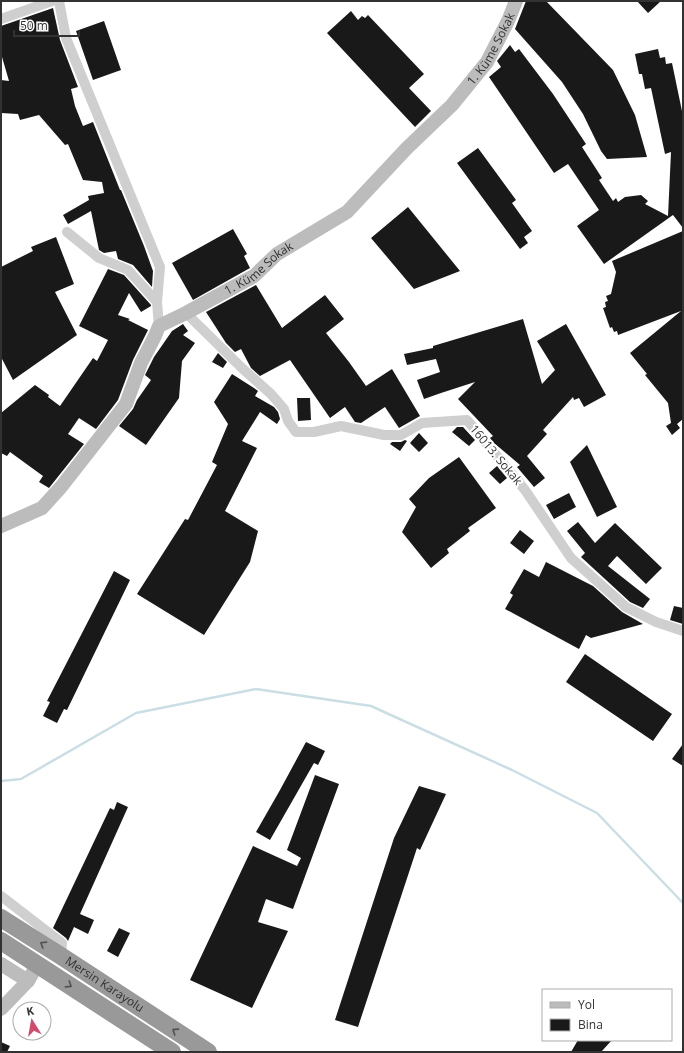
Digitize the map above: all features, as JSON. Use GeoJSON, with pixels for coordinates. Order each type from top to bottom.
{"type":"FeatureCollection","features":[{"type":"Feature","properties":{"kind":"highway","name":"Mersin Karayolu"},"geometry":{"type":"LineString","coordinates":[[1,918],[208,1052]]}},
{"type":"Feature","properties":{"kind":"highway","name":"Mersin Karayolu"},"geometry":{"type":"LineString","coordinates":[[1,941],[172,1052]]}},
{"type":"Feature","properties":{"kind":"street"},"geometry":{"type":"LineString","coordinates":[[1,19],[52,1]]}},
{"type":"Feature","properties":{"kind":"street"},"geometry":{"type":"LineString","coordinates":[[1,526],[42,508],[61,487],[126,404],[141,363],[156,336],[159,326],[157,302],[160,267],[66,38],[59,1]]}},
{"type":"Feature","properties":{"kind":"street","name":"1. Küme Sokak"},"geometry":{"type":"LineString","coordinates":[[159,326],[254,276],[277,254],[347,212],[407,148],[452,105],[487,62],[516,1]]}},
{"type":"Feature","properties":{"kind":"street"},"geometry":{"type":"LineString","coordinates":[[67,232],[99,258],[128,270],[157,302]]}},
{"type":"Feature","properties":{"kind":"street","name":"16013. Sokak"},"geometry":{"type":"LineString","coordinates":[[186,313],[243,369],[271,394],[284,409],[288,421],[296,432],[314,432],[341,426],[384,435],[401,435],[422,423],[467,420],[525,490],[571,558],[626,607],[656,622],[683,631]]}},
{"type":"Feature","properties":{"kind":"street"},"geometry":{"type":"LineString","coordinates":[[1,896],[62,943],[61,956]]}},
{"type":"Feature","properties":{"kind":"street"},"geometry":{"type":"LineString","coordinates":[[1,964],[28,980]]}},
{"type":"Feature","properties":{"kind":"street"},"geometry":{"type":"LineString","coordinates":[[1,1009],[28,980],[37,965]]}},
{"type":"Feature","properties":{"kind":"building"},"geometry":{"type":"Polygon","coordinates":[[[526,1],[546,1],[613,70],[635,115],[647,157],[607,159],[601,151],[583,114],[562,82],[515,29],[526,1]]]}},
{"type":"Feature","properties":{"kind":"building"},"geometry":{"type":"Polygon","coordinates":[[[637,1],[661,1],[648,13],[637,1]]]}},
{"type":"Feature","properties":{"kind":"building"},"geometry":{"type":"Polygon","coordinates":[[[53,8],[60,40],[78,87],[71,89],[75,106],[83,126],[93,122],[153,271],[152,287],[133,265],[118,259],[116,251],[104,253],[99,250],[91,211],[68,224],[63,215],[89,200],[88,196],[104,193],[102,182],[83,180],[68,144],[65,145],[39,115],[20,120],[18,114],[1,113],[1,80],[9,81],[1,57],[1,26],[53,8]]]}},
{"type":"Feature","properties":{"kind":"building"},"geometry":{"type":"Polygon","coordinates":[[[351,11],[358,20],[362,16],[365,18],[368,15],[424,74],[409,88],[431,111],[415,127],[327,33],[351,11]]]}},
{"type":"Feature","properties":{"kind":"building"},"geometry":{"type":"Polygon","coordinates":[[[104,21],[121,70],[93,80],[76,31],[104,21]]]}},
{"type":"Feature","properties":{"kind":"building"},"geometry":{"type":"Polygon","coordinates":[[[510,45],[515,52],[519,49],[553,94],[586,144],[582,147],[602,178],[599,180],[613,201],[616,198],[618,202],[625,197],[641,195],[648,201],[645,204],[668,216],[671,152],[665,154],[651,88],[645,89],[642,74],[639,74],[635,54],[658,49],[660,58],[665,57],[666,64],[672,63],[683,116],[683,228],[673,215],[604,264],[577,226],[599,210],[568,164],[554,173],[489,77],[501,67],[497,61],[510,45]]]}},
{"type":"Feature","properties":{"kind":"building"},"geometry":{"type":"Polygon","coordinates":[[[478,148],[516,200],[512,203],[532,231],[524,237],[528,243],[520,249],[457,163],[478,148]]]}},
{"type":"Feature","properties":{"kind":"building"},"geometry":{"type":"Polygon","coordinates":[[[408,207],[460,271],[414,289],[371,238],[408,207]]]}},
{"type":"Feature","properties":{"kind":"building"},"geometry":{"type":"Polygon","coordinates":[[[233,229],[247,254],[244,256],[250,268],[193,300],[172,263],[233,229]]]}},
{"type":"Feature","properties":{"kind":"building"},"geometry":{"type":"Polygon","coordinates":[[[683,231],[683,419],[677,424],[680,428],[672,435],[666,426],[671,423],[668,403],[645,375],[647,374],[630,353],[681,311],[618,335],[617,331],[614,332],[612,327],[610,328],[603,308],[606,307],[605,302],[608,301],[606,296],[611,294],[616,272],[612,261],[683,231]]]}},
{"type":"Feature","properties":{"kind":"building"},"geometry":{"type":"Polygon","coordinates":[[[56,237],[74,284],[55,292],[77,335],[13,380],[1,357],[1,267],[33,251],[31,247],[56,237]]]}},
{"type":"Feature","properties":{"kind":"building"},"geometry":{"type":"Polygon","coordinates":[[[108,269],[124,275],[151,305],[141,312],[129,293],[118,315],[130,319],[128,320],[148,330],[133,360],[118,400],[96,429],[79,418],[68,434],[84,444],[49,488],[39,482],[43,476],[10,452],[7,456],[1,453],[1,413],[35,385],[49,395],[48,397],[60,406],[93,358],[97,361],[108,340],[79,326],[108,269]]]}},
{"type":"Feature","properties":{"kind":"building"},"geometry":{"type":"Polygon","coordinates":[[[256,285],[282,328],[325,295],[344,319],[326,333],[366,386],[392,369],[420,416],[399,428],[385,407],[361,423],[355,422],[345,407],[330,418],[290,360],[260,376],[251,368],[241,349],[235,352],[226,343],[206,312],[256,285]]]}},
{"type":"Feature","properties":{"kind":"building"},"geometry":{"type":"Polygon","coordinates":[[[523,319],[542,384],[555,370],[537,341],[566,324],[606,395],[584,407],[579,398],[574,400],[573,397],[543,430],[547,434],[527,456],[545,478],[534,487],[517,467],[520,465],[494,443],[490,438],[493,436],[458,399],[475,382],[424,399],[417,380],[440,372],[436,359],[407,365],[404,354],[433,348],[433,346],[523,319]]]}},
{"type":"Feature","properties":{"kind":"building"},"geometry":{"type":"Polygon","coordinates":[[[183,324],[188,331],[183,335],[195,343],[182,361],[179,398],[146,445],[119,426],[133,409],[137,400],[151,380],[145,375],[154,357],[172,331],[183,324]]]}},
{"type":"Feature","properties":{"kind":"building"},"geometry":{"type":"Polygon","coordinates":[[[218,353],[227,362],[223,368],[212,362],[218,353]]]}},
{"type":"Feature","properties":{"kind":"building"},"geometry":{"type":"Polygon","coordinates":[[[232,374],[258,391],[255,396],[274,407],[278,412],[280,419],[277,424],[260,412],[242,441],[257,448],[225,511],[258,531],[250,562],[204,635],[137,594],[185,519],[188,520],[217,465],[212,462],[228,424],[214,402],[232,374]]]}},
{"type":"Feature","properties":{"kind":"building"},"geometry":{"type":"Polygon","coordinates":[[[297,398],[310,398],[311,420],[298,421],[297,398]]]}},
{"type":"Feature","properties":{"kind":"building"},"geometry":{"type":"Polygon","coordinates":[[[457,427],[463,427],[475,440],[469,446],[452,432],[457,427]]]}},
{"type":"Feature","properties":{"kind":"building"},"geometry":{"type":"Polygon","coordinates":[[[419,433],[428,443],[419,452],[410,443],[419,433]]]}},
{"type":"Feature","properties":{"kind":"building"},"geometry":{"type":"Polygon","coordinates":[[[405,440],[407,441],[400,451],[390,444],[392,442],[401,442],[405,440]]]}},
{"type":"Feature","properties":{"kind":"building"},"geometry":{"type":"Polygon","coordinates":[[[587,445],[617,507],[597,517],[570,462],[587,445]]]}},
{"type":"Feature","properties":{"kind":"building"},"geometry":{"type":"Polygon","coordinates":[[[459,457],[496,508],[468,528],[470,531],[447,549],[449,553],[431,568],[402,532],[416,507],[409,499],[429,478],[459,457]]]}},
{"type":"Feature","properties":{"kind":"building"},"geometry":{"type":"Polygon","coordinates":[[[497,466],[507,478],[500,484],[489,473],[497,466]]]}},
{"type":"Feature","properties":{"kind":"building"},"geometry":{"type":"Polygon","coordinates":[[[569,493],[576,507],[554,519],[546,505],[569,493]]]}},
{"type":"Feature","properties":{"kind":"building"},"geometry":{"type":"Polygon","coordinates":[[[578,522],[595,543],[615,523],[662,568],[646,584],[617,556],[608,566],[650,599],[643,608],[630,602],[581,557],[585,553],[567,531],[578,522]]]}},
{"type":"Feature","properties":{"kind":"building"},"geometry":{"type":"Polygon","coordinates":[[[520,530],[534,541],[524,554],[510,543],[520,530]]]}},
{"type":"Feature","properties":{"kind":"building"},"geometry":{"type":"Polygon","coordinates":[[[546,562],[593,586],[622,612],[643,624],[591,638],[586,635],[579,649],[505,609],[513,595],[510,593],[524,569],[539,577],[546,562]]]}},
{"type":"Feature","properties":{"kind":"building"},"geometry":{"type":"Polygon","coordinates":[[[114,571],[130,580],[67,710],[64,709],[57,723],[43,716],[50,702],[47,701],[114,571]]]}},
{"type":"Feature","properties":{"kind":"building"},"geometry":{"type":"Polygon","coordinates":[[[674,606],[683,608],[683,624],[670,620],[674,606]]]}},
{"type":"Feature","properties":{"kind":"building"},"geometry":{"type":"Polygon","coordinates":[[[585,654],[672,714],[653,741],[566,682],[585,654]]]}},
{"type":"Feature","properties":{"kind":"building"},"geometry":{"type":"Polygon","coordinates":[[[306,742],[325,751],[318,765],[314,763],[270,840],[256,832],[306,742]]]}},
{"type":"Feature","properties":{"kind":"building"},"geometry":{"type":"Polygon","coordinates":[[[683,744],[683,766],[672,759],[683,744]]]}},
{"type":"Feature","properties":{"kind":"building"},"geometry":{"type":"Polygon","coordinates":[[[315,775],[339,784],[293,909],[266,899],[258,922],[288,931],[252,1008],[190,980],[253,846],[297,866],[301,858],[287,850],[315,775]]]}},
{"type":"Feature","properties":{"kind":"building"},"geometry":{"type":"Polygon","coordinates":[[[419,786],[446,794],[420,850],[417,848],[358,1027],[335,1020],[394,838],[419,786]]]}},
{"type":"Feature","properties":{"kind":"building"},"geometry":{"type":"Polygon","coordinates":[[[117,802],[128,807],[80,914],[94,920],[88,934],[74,927],[68,941],[53,928],[110,808],[114,810],[117,802]]]}},
{"type":"Feature","properties":{"kind":"building"},"geometry":{"type":"Polygon","coordinates":[[[119,928],[130,933],[118,957],[107,951],[119,928]]]}},
{"type":"Feature","properties":{"kind":"building"},"geometry":{"type":"Polygon","coordinates":[[[577,1041],[611,1041],[601,1052],[571,1052],[577,1041]]]}},
{"type":"Feature","properties":{"kind":"building"},"geometry":{"type":"Polygon","coordinates":[[[1,1042],[10,1046],[7,1052],[1,1052],[1,1042]]]}},
{"type":"Feature","properties":{"kind":"waterway"},"geometry":{"type":"LineString","coordinates":[[1,781],[21,779],[136,713],[256,689],[371,706],[512,770],[597,813],[683,903]]}}]}
